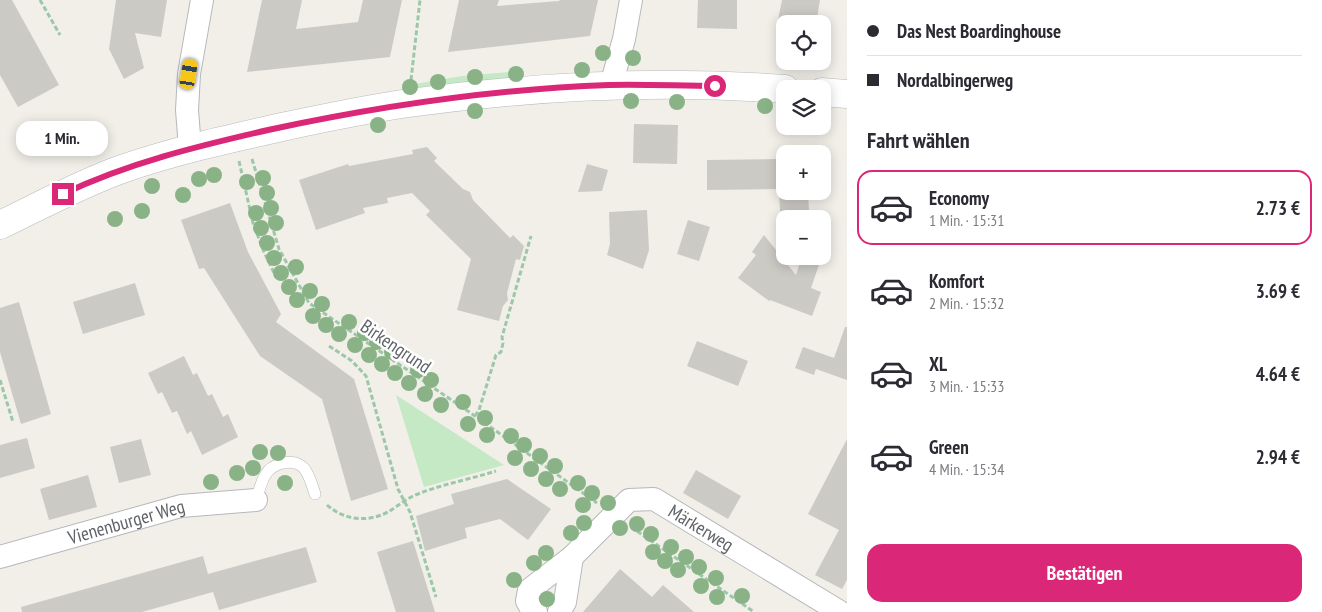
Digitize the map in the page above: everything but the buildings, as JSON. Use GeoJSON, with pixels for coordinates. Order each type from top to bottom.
{"type":"FeatureCollection","features":[{"type":"Feature","properties":{"kind":"street"},"geometry":{"type":"LineString","coordinates":[[190,148],[187,110],[189,74],[202,0]]}},
{"type":"Feature","properties":{"kind":"street"},"geometry":{"type":"LineString","coordinates":[[611,85],[624,38],[631,0]]}},
{"type":"Feature","properties":{"kind":"street"},"geometry":{"type":"LineString","coordinates":[[0,225],[79,187],[120,170],[190,148],[240,136],[408,103],[499,93],[611,85],[748,86],[776,88]]}},
{"type":"Feature","properties":{"kind":"street"},"geometry":{"type":"LineString","coordinates":[[831,93],[847,94]]}},
{"type":"Feature","properties":{"kind":"street","name":"Märkerweg"},"geometry":{"type":"LineString","coordinates":[[536,612],[532,610],[527,601],[529,590],[572,557],[629,500],[654,499],[840,612]]}},
{"type":"Feature","properties":{"kind":"street","name":"Vienenburger Weg"},"geometry":{"type":"LineString","coordinates":[[0,557],[181,506],[256,500]]}},
{"type":"Feature","properties":{"kind":"street"},"geometry":{"type":"LineString","coordinates":[[559,612],[566,602],[572,557]]}},
{"type":"Feature","properties":{"kind":"lane"},"geometry":{"type":"LineString","coordinates":[[256,500],[266,473],[275,465],[289,462],[302,465],[309,474],[315,494]]}},
{"type":"Feature","properties":{"kind":"path"},"geometry":{"type":"LineString","coordinates":[[40,0],[60,35]]}},
{"type":"Feature","properties":{"kind":"path"},"geometry":{"type":"LineString","coordinates":[[408,103],[420,0]]}},
{"type":"Feature","properties":{"kind":"path"},"geometry":{"type":"LineString","coordinates":[[240,136],[253,223],[276,277]]}},
{"type":"Feature","properties":{"kind":"path","name":"Birkengrund"},"geometry":{"type":"LineString","coordinates":[[240,136],[255,174],[279,248],[309,303],[475,416],[614,516],[754,612]]}},
{"type":"Feature","properties":{"kind":"path"},"geometry":{"type":"LineString","coordinates":[[475,416],[479,410],[496,355],[501,352],[504,343],[502,337],[531,236]]}},
{"type":"Feature","properties":{"kind":"path"},"geometry":{"type":"LineString","coordinates":[[328,346],[352,361],[366,376],[398,489],[410,512],[436,597]]}},
{"type":"Feature","properties":{"kind":"path"},"geometry":{"type":"LineString","coordinates":[[0,380],[13,422]]}},
{"type":"Feature","properties":{"kind":"path"},"geometry":{"type":"LineString","coordinates":[[315,494],[330,508],[343,516],[358,520],[386,513],[417,494],[496,471]]}},
{"type":"Feature","properties":{"kind":"green space"},"geometry":{"type":"Polygon","coordinates":[[[522,71],[518,78],[414,89],[415,84],[462,76],[522,71]]]}},
{"type":"Feature","properties":{"kind":"green space"},"geometry":{"type":"Polygon","coordinates":[[[396,395],[504,465],[424,487],[396,395]]]}},
{"type":"Feature","properties":{"kind":"route"},"geometry":{"type":"LineString","coordinates":[[63,194],[120,170],[190,148],[408,103],[573,87],[611,85],[715,86]]}}]}
